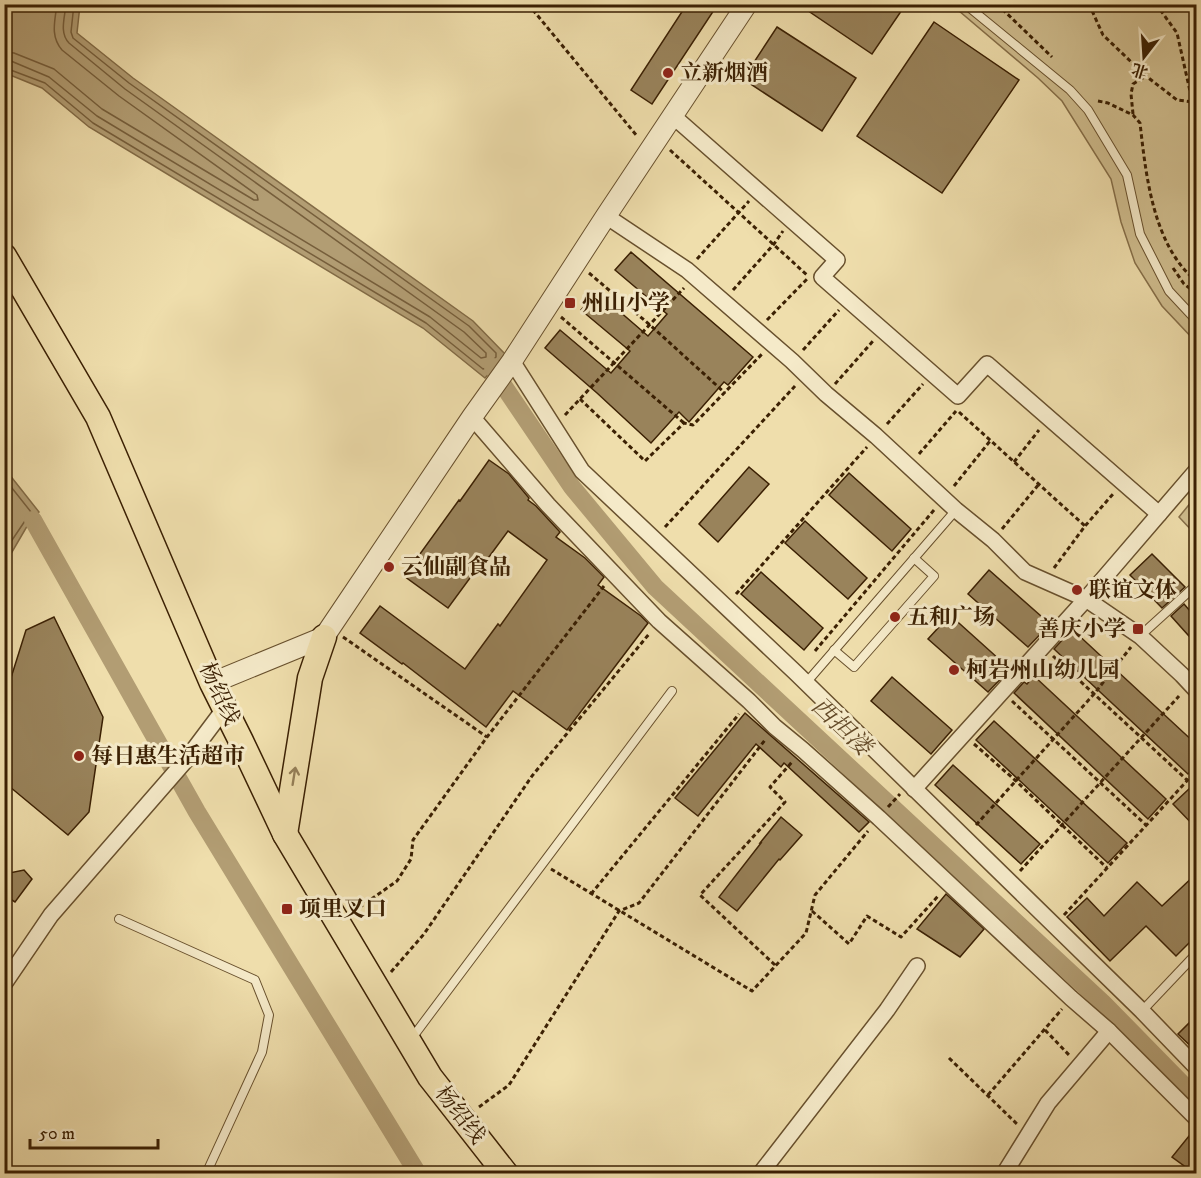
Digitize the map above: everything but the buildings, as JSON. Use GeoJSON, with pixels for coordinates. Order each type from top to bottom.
{"type":"FeatureCollection","features":[{"type":"Feature","properties":{"kind":"main road","name":"杨绍线"},"geometry":{"type":"LineString","coordinates":[[4,256],[98,417],[212,683],[285,834],[430,1077],[506,1173]]}},
{"type":"Feature","properties":{"kind":"main road"},"geometry":{"type":"LineString","coordinates":[[285,834],[310,678],[327,633]]}},
{"type":"Feature","properties":{"kind":"street"},"geometry":{"type":"LineString","coordinates":[[212,683],[327,633],[512,361],[747,4]]}},
{"type":"Feature","properties":{"kind":"street"},"geometry":{"type":"LineString","coordinates":[[673,116],[837,260],[822,277],[958,396],[987,364],[1159,514]]}},
{"type":"Feature","properties":{"kind":"street"},"geometry":{"type":"LineString","coordinates":[[606,216],[691,274],[792,361],[956,510],[993,540],[1025,572],[1043,582],[1086,599],[1140,636],[1194,687]]}},
{"type":"Feature","properties":{"kind":"street"},"geometry":{"type":"LineString","coordinates":[[512,361],[582,471],[801,678],[1197,1067]]}},
{"type":"Feature","properties":{"kind":"street"},"geometry":{"type":"LineString","coordinates":[[472,417],[548,505],[659,621],[879,819],[1109,1031],[1197,1118]]}},
{"type":"Feature","properties":{"kind":"street"},"geometry":{"type":"LineString","coordinates":[[912,787],[1043,647],[1197,471]]}},
{"type":"Feature","properties":{"kind":"street"},"geometry":{"type":"LineString","coordinates":[[4,984],[51,915],[186,760],[225,708]]}},
{"type":"Feature","properties":{"kind":"street"},"geometry":{"type":"LineString","coordinates":[[760,1173],[887,1010],[917,966]]}},
{"type":"Feature","properties":{"kind":"street"},"geometry":{"type":"LineString","coordinates":[[1004,1173],[1048,1103],[1109,1031]]}},
{"type":"Feature","properties":{"kind":"lane"},"geometry":{"type":"LineString","coordinates":[[965,4],[1070,90],[1088,110],[1127,175],[1140,234],[1169,291],[1197,320]]}},
{"type":"Feature","properties":{"kind":"lane"},"geometry":{"type":"LineString","coordinates":[[801,678],[834,650],[956,510]]}},
{"type":"Feature","properties":{"kind":"lane"},"geometry":{"type":"LineString","coordinates":[[834,650],[854,667],[934,576],[914,558]]}},
{"type":"Feature","properties":{"kind":"lane"},"geometry":{"type":"LineString","coordinates":[[1140,636],[1194,587],[1197,590]]}},
{"type":"Feature","properties":{"kind":"lane"},"geometry":{"type":"LineString","coordinates":[[409,1041],[672,692]]}},
{"type":"Feature","properties":{"kind":"lane"},"geometry":{"type":"LineString","coordinates":[[118,918],[255,980],[269,1015],[262,1052],[206,1173]]}},
{"type":"Feature","properties":{"kind":"lane"},"geometry":{"type":"LineString","coordinates":[[1142,1011],[1197,954]]}},
{"type":"Feature","properties":{"kind":"path"},"geometry":{"type":"LineString","coordinates":[[528,4],[649,151]]}},
{"type":"Feature","properties":{"kind":"path"},"geometry":{"type":"LineString","coordinates":[[1089,4],[1103,35],[1146,76],[1177,100],[1193,102]]}},
{"type":"Feature","properties":{"kind":"path"},"geometry":{"type":"LineString","coordinates":[[1156,4],[1177,33],[1197,118]]}},
{"type":"Feature","properties":{"kind":"path"},"geometry":{"type":"LineString","coordinates":[[1133,115],[1131,94],[1133,84],[1146,76]]}},
{"type":"Feature","properties":{"kind":"path"},"geometry":{"type":"LineString","coordinates":[[554,427],[650,325],[758,191]]}},
{"type":"Feature","properties":{"kind":"path"},"geometry":{"type":"LineString","coordinates":[[723,302],[774,244],[790,219]]}},
{"type":"Feature","properties":{"kind":"path"},"geometry":{"type":"LineString","coordinates":[[1168,261],[1184,284],[1197,292]]}},
{"type":"Feature","properties":{"kind":"path"},"geometry":{"type":"LineString","coordinates":[[576,263],[726,393]]}},
{"type":"Feature","properties":{"kind":"path"},"geometry":{"type":"LineString","coordinates":[[757,331],[809,276]]}},
{"type":"Feature","properties":{"kind":"path"},"geometry":{"type":"LineString","coordinates":[[792,361],[848,300]]}},
{"type":"Feature","properties":{"kind":"path"},"geometry":{"type":"LineString","coordinates":[[548,306],[684,423],[693,425],[772,344]]}},
{"type":"Feature","properties":{"kind":"path"},"geometry":{"type":"LineString","coordinates":[[826,394],[882,330]]}},
{"type":"Feature","properties":{"kind":"path"},"geometry":{"type":"LineString","coordinates":[[654,539],[806,374]]}},
{"type":"Feature","properties":{"kind":"path"},"geometry":{"type":"LineString","coordinates":[[725,607],[932,374]]}},
{"type":"Feature","properties":{"kind":"path"},"geometry":{"type":"LineString","coordinates":[[580,399],[645,461],[684,423]]}},
{"type":"Feature","properties":{"kind":"path"},"geometry":{"type":"LineString","coordinates":[[909,466],[957,410]]}},
{"type":"Feature","properties":{"kind":"path"},"geometry":{"type":"LineString","coordinates":[[1014,462],[1049,418]]}},
{"type":"Feature","properties":{"kind":"path"},"geometry":{"type":"LineString","coordinates":[[801,678],[990,441]]}},
{"type":"Feature","properties":{"kind":"path"},"geometry":{"type":"LineString","coordinates":[[1043,582],[1085,526],[1123,483]]}},
{"type":"Feature","properties":{"kind":"path"},"geometry":{"type":"LineString","coordinates":[[993,540],[1039,484]]}},
{"type":"Feature","properties":{"kind":"path"},"geometry":{"type":"LineString","coordinates":[[338,923],[397,881],[411,859],[413,840],[487,737],[614,573]]}},
{"type":"Feature","properties":{"kind":"path"},"geometry":{"type":"LineString","coordinates":[[377,988],[424,934],[532,776],[659,621]]}},
{"type":"Feature","properties":{"kind":"path"},"geometry":{"type":"LineString","coordinates":[[327,633],[487,737]]}},
{"type":"Feature","properties":{"kind":"path"},"geometry":{"type":"LineString","coordinates":[[964,838],[1094,694],[1140,636]]}},
{"type":"Feature","properties":{"kind":"path"},"geometry":{"type":"LineString","coordinates":[[1043,647],[1188,780]]}},
{"type":"Feature","properties":{"kind":"path"},"geometry":{"type":"LineString","coordinates":[[1010,882],[1142,738],[1194,687]]}},
{"type":"Feature","properties":{"kind":"path"},"geometry":{"type":"LineString","coordinates":[[1002,692],[1146,825]]}},
{"type":"Feature","properties":{"kind":"path"},"geometry":{"type":"LineString","coordinates":[[591,894],[749,701]]}},
{"type":"Feature","properties":{"kind":"path"},"geometry":{"type":"LineString","coordinates":[[463,1119],[509,1085],[619,911],[639,903],[775,727]]}},
{"type":"Feature","properties":{"kind":"path"},"geometry":{"type":"LineString","coordinates":[[964,734],[1107,868]]}},
{"type":"Feature","properties":{"kind":"path"},"geometry":{"type":"LineString","coordinates":[[776,965],[700,895],[785,802],[770,786],[803,750]]}},
{"type":"Feature","properties":{"kind":"path"},"geometry":{"type":"LineString","coordinates":[[1054,926],[1197,771]]}},
{"type":"Feature","properties":{"kind":"path"},"geometry":{"type":"LineString","coordinates":[[542,864],[752,991],[806,933],[815,895],[879,819],[912,787]]}},
{"type":"Feature","properties":{"kind":"path"},"geometry":{"type":"LineString","coordinates":[[811,911],[849,944],[867,916],[901,937],[948,885]]}},
{"type":"Feature","properties":{"kind":"path"},"geometry":{"type":"LineString","coordinates":[[988,1095],[1071,998]]}},
{"type":"Feature","properties":{"kind":"path"},"geometry":{"type":"LineString","coordinates":[[1045,1030],[1079,1066]]}},
{"type":"Feature","properties":{"kind":"path"},"geometry":{"type":"LineString","coordinates":[[949,1058],[1028,1134]]}},
{"type":"Feature","properties":{"kind":"shaded area"},"geometry":{"type":"Polygon","coordinates":[[[952,5],[1196,5],[1196,342],[1162,306],[1135,263],[1121,222],[1111,179],[1062,101],[952,5]]]}},
{"type":"Feature","properties":{"kind":"shaded area"},"geometry":{"type":"Polygon","coordinates":[[[1196,496],[1196,535],[1179,517],[1196,496]]]}},
{"type":"Feature","properties":{"kind":"water"},"geometry":{"type":"Polygon","coordinates":[[[4,5],[80,5],[77,33],[133,78],[473,321],[506,355],[485,378],[423,328],[89,127],[42,88],[5,73],[4,5]]]}},
{"type":"Feature","properties":{"kind":"water"},"geometry":{"type":"Polygon","coordinates":[[[4,465],[39,512],[26,528],[5,564],[4,465]]]}},
{"type":"Feature","properties":{"kind":"waterway","name":"西担溇"},"geometry":{"type":"LineString","coordinates":[[493,367],[572,487],[655,587],[1103,1003],[1196,1098]]}},
{"type":"Feature","properties":{"kind":"waterway"},"geometry":{"type":"LineString","coordinates":[[33,520],[197,812],[418,1174]]}},
{"type":"Feature","properties":{"kind":"place","name":"立新烟酒"},"geometry":{"type":"Point","coordinates":[668,73]}},
{"type":"Feature","properties":{"kind":"place","name":"州山小学"},"geometry":{"type":"Point","coordinates":[570,303]}},
{"type":"Feature","properties":{"kind":"place","name":"云仙副食品"},"geometry":{"type":"Point","coordinates":[389,567]}},
{"type":"Feature","properties":{"kind":"place","name":"联谊文体"},"geometry":{"type":"Point","coordinates":[1077,590]}},
{"type":"Feature","properties":{"kind":"place","name":"五和广场"},"geometry":{"type":"Point","coordinates":[895,617]}},
{"type":"Feature","properties":{"kind":"place","name":"善庆小学"},"geometry":{"type":"Point","coordinates":[1138,629]}},
{"type":"Feature","properties":{"kind":"place","name":"柯岩州山幼儿园"},"geometry":{"type":"Point","coordinates":[954,670]}},
{"type":"Feature","properties":{"kind":"place","name":"每日惠生活超市"},"geometry":{"type":"Point","coordinates":[79,756]}},
{"type":"Feature","properties":{"kind":"place","name":"项里叉口"},"geometry":{"type":"Point","coordinates":[287,909]}}]}
